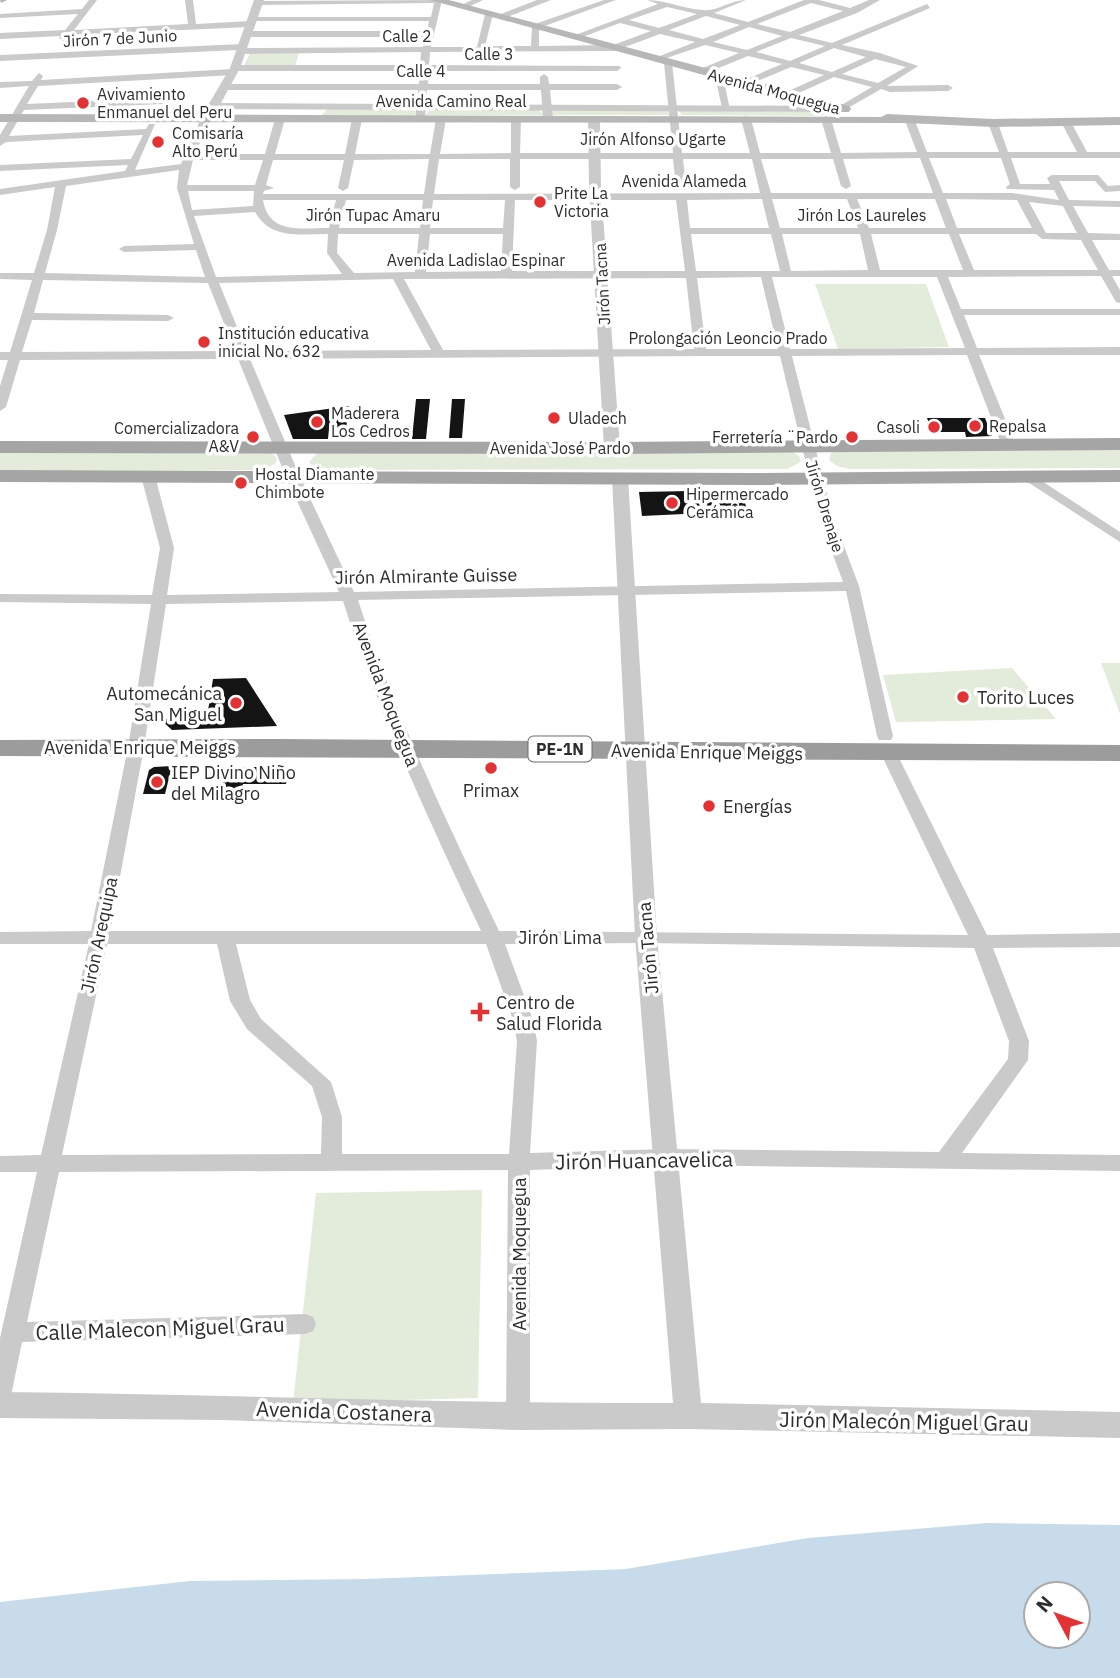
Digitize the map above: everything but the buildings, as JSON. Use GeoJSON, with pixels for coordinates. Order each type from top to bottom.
{"type":"FeatureCollection","features":[{"type":"Feature","properties":{"kind":"highway","name":"Avenida Enrique Meiggs"},"geometry":{"type":"LineString","coordinates":[[0,735],[137,740],[887,745],[1120,753]]}},
{"type":"Feature","properties":{"kind":"highway","name":"Avenida Enrique Meiggs"},"geometry":{"type":"LineString","coordinates":[[887,745],[1120,736]]}},
{"type":"Feature","properties":{"kind":"highway","name":"Avenida Enrique Meiggs"},"geometry":{"type":"LineString","coordinates":[[0,748],[137,740]]}},
{"type":"Feature","properties":{"kind":"main road","name":"Avenida Moquegua"},"geometry":{"type":"LineString","coordinates":[[438,1],[841,109],[906,121],[1120,121]]}},
{"type":"Feature","properties":{"kind":"main road","name":"Avenida Camino Real"},"geometry":{"type":"LineString","coordinates":[[9,119],[156,118],[210,112],[280,118],[314,113],[358,119],[420,113],[441,119],[516,119],[547,114],[594,119],[673,113],[746,119],[906,121]]}},
{"type":"Feature","properties":{"kind":"main road","name":"Avenida José Pardo"},"geometry":{"type":"LineString","coordinates":[[0,447],[808,448],[1120,444]]}},
{"type":"Feature","properties":{"kind":"main road","name":"Avenida José Pardo"},"geometry":{"type":"LineString","coordinates":[[0,476],[1120,477]]}},
{"type":"Feature","properties":{"kind":"street"},"geometry":{"type":"LineString","coordinates":[[93,0],[50,56],[35,83],[9,119],[1,141],[149,132]]}},
{"type":"Feature","properties":{"kind":"street"},"geometry":{"type":"LineString","coordinates":[[189,0],[195,27],[212,48]]}},
{"type":"Feature","properties":{"kind":"street"},"geometry":{"type":"LineString","coordinates":[[461,7],[480,0]]}},
{"type":"Feature","properties":{"kind":"street"},"geometry":{"type":"LineString","coordinates":[[480,50],[493,15],[546,0]]}},
{"type":"Feature","properties":{"kind":"street"},"geometry":{"type":"LineString","coordinates":[[547,114],[545,68],[535,27],[612,0]]}},
{"type":"Feature","properties":{"kind":"street"},"geometry":{"type":"LineString","coordinates":[[210,112],[547,114],[620,107],[673,113],[727,108],[841,109],[914,69],[914,66],[877,55],[652,0]]}},
{"type":"Feature","properties":{"kind":"street"},"geometry":{"type":"LineString","coordinates":[[575,37],[678,0]]}},
{"type":"Feature","properties":{"kind":"street","name":"Calle 2"},"geometry":{"type":"LineString","coordinates":[[242,49],[616,49],[742,0]]}},
{"type":"Feature","properties":{"kind":"street"},"geometry":{"type":"LineString","coordinates":[[701,354],[673,113],[663,61],[810,0],[865,13]]}},
{"type":"Feature","properties":{"kind":"street"},"geometry":{"type":"LineString","coordinates":[[701,72],[876,0]]}},
{"type":"Feature","properties":{"kind":"street"},"geometry":{"type":"LineString","coordinates":[[258,1],[438,1],[426,50],[420,113]]}},
{"type":"Feature","properties":{"kind":"street","name":"Avenida Moquegua"},"geometry":{"type":"LineString","coordinates":[[258,1],[234,70],[186,161],[182,188],[212,280],[293,477],[349,597],[371,665],[402,741],[493,937],[523,1020],[527,1041],[519,1162],[518,1417]]}},
{"type":"Feature","properties":{"kind":"street"},"geometry":{"type":"LineString","coordinates":[[329,50],[345,3]]}},
{"type":"Feature","properties":{"kind":"street"},"geometry":{"type":"LineString","coordinates":[[745,83],[927,6]]}},
{"type":"Feature","properties":{"kind":"street"},"geometry":{"type":"LineString","coordinates":[[0,16],[83,11]]}},
{"type":"Feature","properties":{"kind":"street"},"geometry":{"type":"LineString","coordinates":[[878,17],[911,25]]}},
{"type":"Feature","properties":{"kind":"street"},"geometry":{"type":"LineString","coordinates":[[0,36],[250,26],[340,19],[433,19]]}},
{"type":"Feature","properties":{"kind":"street"},"geometry":{"type":"LineString","coordinates":[[621,21],[890,89],[948,88]]}},
{"type":"Feature","properties":{"kind":"street"},"geometry":{"type":"LineString","coordinates":[[250,26],[335,34],[430,34]]}},
{"type":"Feature","properties":{"kind":"street"},"geometry":{"type":"LineString","coordinates":[[0,192],[61,183],[131,167],[156,118],[180,49]]}},
{"type":"Feature","properties":{"kind":"street","name":"Jirón 7 de Junio"},"geometry":{"type":"LineString","coordinates":[[0,58],[180,49],[242,49]]}},
{"type":"Feature","properties":{"kind":"street"},"geometry":{"type":"LineString","coordinates":[[616,49],[620,107]]}},
{"type":"Feature","properties":{"kind":"street"},"geometry":{"type":"LineString","coordinates":[[787,95],[877,55]]}},
{"type":"Feature","properties":{"kind":"street"},"geometry":{"type":"LineString","coordinates":[[314,113],[326,68]]}},
{"type":"Feature","properties":{"kind":"street","name":"Calle 3"},"geometry":{"type":"LineString","coordinates":[[0,85],[234,70],[617,68]]}},
{"type":"Feature","properties":{"kind":"street"},"geometry":{"type":"LineString","coordinates":[[719,76],[727,108]]}},
{"type":"Feature","properties":{"kind":"street","name":"Calle 4"},"geometry":{"type":"LineString","coordinates":[[226,87],[617,87]]}},
{"type":"Feature","properties":{"kind":"street"},"geometry":{"type":"LineString","coordinates":[[9,119],[162,101]]}},
{"type":"Feature","properties":{"kind":"street"},"geometry":{"type":"LineString","coordinates":[[188,213],[258,209],[258,192],[280,118]]}},
{"type":"Feature","properties":{"kind":"street"},"geometry":{"type":"LineString","coordinates":[[350,276],[333,256],[333,232],[358,119]]}},
{"type":"Feature","properties":{"kind":"street"},"geometry":{"type":"LineString","coordinates":[[420,275],[441,119]]}},
{"type":"Feature","properties":{"kind":"street"},"geometry":{"type":"LineString","coordinates":[[506,276],[516,155],[516,119]]}},
{"type":"Feature","properties":{"kind":"street","name":"Jirón Tacna"},"geometry":{"type":"LineString","coordinates":[[594,119],[612,448]]}},
{"type":"Feature","properties":{"kind":"street"},"geometry":{"type":"LineString","coordinates":[[746,119],[787,275]]}},
{"type":"Feature","properties":{"kind":"street"},"geometry":{"type":"LineString","coordinates":[[826,119],[848,191],[865,231],[875,275]]}},
{"type":"Feature","properties":{"kind":"street"},"geometry":{"type":"LineString","coordinates":[[906,121],[955,231],[970,275]]}},
{"type":"Feature","properties":{"kind":"street"},"geometry":{"type":"LineString","coordinates":[[1066,122],[1083,154]]}},
{"type":"Feature","properties":{"kind":"street"},"geometry":{"type":"LineString","coordinates":[[993,123],[1019,192],[1043,234]]}},
{"type":"Feature","properties":{"kind":"street","name":"Jirón Alfonso Ugarte"},"geometry":{"type":"LineString","coordinates":[[131,167],[268,157],[435,154],[1120,155]]}},
{"type":"Feature","properties":{"kind":"street"},"geometry":{"type":"LineString","coordinates":[[0,168],[131,167]]}},
{"type":"Feature","properties":{"kind":"street","name":"Avenida Alameda"},"geometry":{"type":"LineString","coordinates":[[1019,192],[1055,183],[1098,178],[1105,188],[1120,188]]}},
{"type":"Feature","properties":{"kind":"street"},"geometry":{"type":"LineString","coordinates":[[0,407],[52,230],[61,183]]}},
{"type":"Feature","properties":{"kind":"street"},"geometry":{"type":"LineString","coordinates":[[1055,183],[1069,203],[1120,300]]}},
{"type":"Feature","properties":{"kind":"street","name":"Avenida Alameda"},"geometry":{"type":"LineString","coordinates":[[182,188],[258,192],[429,193],[1019,192],[1069,203],[1120,204]]}},
{"type":"Feature","properties":{"kind":"street","name":"Jirón Tupac Amaru"},"geometry":{"type":"LineString","coordinates":[[258,209],[272,227],[282,231],[509,231]]}},
{"type":"Feature","properties":{"kind":"street","name":"Jirón Los Laureles"},"geometry":{"type":"LineString","coordinates":[[686,231],[955,231],[1120,237]]}},
{"type":"Feature","properties":{"kind":"street"},"geometry":{"type":"LineString","coordinates":[[124,249],[200,247]]}},
{"type":"Feature","properties":{"kind":"street","name":"Avenida Ladislao Espinar"},"geometry":{"type":"LineString","coordinates":[[0,276],[212,280],[396,275],[1120,273]]}},
{"type":"Feature","properties":{"kind":"street"},"geometry":{"type":"LineString","coordinates":[[396,275],[439,354]]}},
{"type":"Feature","properties":{"kind":"street"},"geometry":{"type":"LineString","coordinates":[[942,275],[1009,446]]}},
{"type":"Feature","properties":{"kind":"street","name":"Jirón Drenaje"},"geometry":{"type":"LineString","coordinates":[[766,276],[815,478],[826,517],[852,586],[887,745],[981,942],[1019,1041],[1018,1059],[946,1159]]}},
{"type":"Feature","properties":{"kind":"street"},"geometry":{"type":"LineString","coordinates":[[958,312],[1120,312]]}},
{"type":"Feature","properties":{"kind":"street"},"geometry":{"type":"LineString","coordinates":[[27,316],[168,318]]}},
{"type":"Feature","properties":{"kind":"street","name":"Prolongación Leoncio Prado"},"geometry":{"type":"LineString","coordinates":[[0,356],[1120,351]]}},
{"type":"Feature","properties":{"kind":"street","name":"Jirón Arequipa"},"geometry":{"type":"LineString","coordinates":[[0,1391],[99,940],[137,740],[167,548],[148,476]]}},
{"type":"Feature","properties":{"kind":"street","name":"Jirón Tacna"},"geometry":{"type":"LineString","coordinates":[[620,478],[629,591],[633,744],[646,937],[688,1416]]}},
{"type":"Feature","properties":{"kind":"street"},"geometry":{"type":"LineString","coordinates":[[1031,478],[1120,538]]}},
{"type":"Feature","properties":{"kind":"street","name":"Jirón Almirante Guisse"},"geometry":{"type":"LineString","coordinates":[[0,598],[159,600],[852,586]]}},
{"type":"Feature","properties":{"kind":"street","name":"Jirón Lima"},"geometry":{"type":"LineString","coordinates":[[0,939],[646,937],[981,942],[1120,940]]}},
{"type":"Feature","properties":{"kind":"street"},"geometry":{"type":"LineString","coordinates":[[225,939],[240,1000],[254,1024],[321,1082],[332,1117],[331,1162]]}},
{"type":"Feature","properties":{"kind":"street","name":"Jirón Huancavelica"},"geometry":{"type":"LineString","coordinates":[[0,1164],[519,1162],[667,1157],[1120,1163]]}},
{"type":"Feature","properties":{"kind":"street","name":"Calle Malecon Miguel Grau"},"geometry":{"type":"LineString","coordinates":[[15,1332],[305,1324]]}},
{"type":"Feature","properties":{"kind":"street","name":"Avenida Costanera"},"geometry":{"type":"LineString","coordinates":[[0,1405],[222,1407],[518,1417],[688,1416]]}},
{"type":"Feature","properties":{"kind":"street","name":"Jirón Malecón Miguel Grau"},"geometry":{"type":"LineString","coordinates":[[688,1416],[1120,1425]]}},
{"type":"Feature","properties":{"kind":"green space"},"geometry":{"type":"Polygon","coordinates":[[[250,53],[299,53],[295,66],[244,66],[250,53]]]}},
{"type":"Feature","properties":{"kind":"green space"},"geometry":{"type":"Polygon","coordinates":[[[327,109],[413,110],[415,114],[322,115],[327,109]]]}},
{"type":"Feature","properties":{"kind":"green space"},"geometry":{"type":"Polygon","coordinates":[[[430,110],[539,110],[543,115],[425,115],[430,110]]]}},
{"type":"Feature","properties":{"kind":"green space"},"geometry":{"type":"Polygon","coordinates":[[[824,110],[825,114],[822,116],[682,115],[679,111],[824,110]]]}},
{"type":"Feature","properties":{"kind":"green space"},"geometry":{"type":"Polygon","coordinates":[[[552,111],[668,111],[669,115],[552,115],[552,111]]]}},
{"type":"Feature","properties":{"kind":"green space"},"geometry":{"type":"Polygon","coordinates":[[[815,284],[926,284],[949,347],[838,349],[815,284]]]}},
{"type":"Feature","properties":{"kind":"green space"},"geometry":{"type":"Polygon","coordinates":[[[1120,449],[1120,468],[850,469],[837,466],[829,460],[831,453],[835,451],[1120,449]]]}},
{"type":"Feature","properties":{"kind":"green space"},"geometry":{"type":"Polygon","coordinates":[[[0,451],[272,453],[277,458],[275,464],[262,470],[0,471],[0,451]]]}},
{"type":"Feature","properties":{"kind":"green space"},"geometry":{"type":"Polygon","coordinates":[[[791,451],[799,456],[801,462],[787,469],[325,470],[314,468],[309,462],[318,452],[791,451]]]}},
{"type":"Feature","properties":{"kind":"green space"},"geometry":{"type":"Polygon","coordinates":[[[1101,663],[1120,663],[1120,714],[1101,663]]]}},
{"type":"Feature","properties":{"kind":"green space","name":"Torito Luces"},"geometry":{"type":"Polygon","coordinates":[[[1012,668],[1056,719],[896,722],[883,675],[1012,668]]]}},
{"type":"Feature","properties":{"kind":"green space"},"geometry":{"type":"Polygon","coordinates":[[[482,1190],[478,1398],[293,1403],[316,1193],[482,1190]]]}},
{"type":"Feature","properties":{"kind":"water"},"geometry":{"type":"Polygon","coordinates":[[[987,1523],[1120,1525],[1120,1678],[0,1678],[0,1602],[190,1581],[367,1579],[626,1569],[808,1538],[987,1523]]]}},
{"type":"Feature","properties":{"kind":"place","name":"Avivamiento Enmanuel del Peru"},"geometry":{"type":"Point","coordinates":[83,103]}},
{"type":"Feature","properties":{"kind":"place","name":"Comisaría Alto Perú"},"geometry":{"type":"Point","coordinates":[158,142]}},
{"type":"Feature","properties":{"kind":"place","name":"Prite La Victoria"},"geometry":{"type":"Point","coordinates":[540,202]}},
{"type":"Feature","properties":{"kind":"place","name":"Institución educativa inicial No. 632"},"geometry":{"type":"Point","coordinates":[204,342]}},
{"type":"Feature","properties":{"kind":"place","name":"Uladech"},"geometry":{"type":"Point","coordinates":[554,418]}},
{"type":"Feature","properties":{"kind":"place","name":"Maderera Los Cedros"},"geometry":{"type":"Point","coordinates":[317,422]}},
{"type":"Feature","properties":{"kind":"place","name":"Repalsa"},"geometry":{"type":"Point","coordinates":[975,426]}},
{"type":"Feature","properties":{"kind":"place","name":"Casoli"},"geometry":{"type":"Point","coordinates":[934,427]}},
{"type":"Feature","properties":{"kind":"place","name":"Comercializadora A&V"},"geometry":{"type":"Point","coordinates":[253,437]}},
{"type":"Feature","properties":{"kind":"place","name":"Ferretería ¨Pardo"},"geometry":{"type":"Point","coordinates":[852,437]}},
{"type":"Feature","properties":{"kind":"place","name":"Hostal Diamante Chimbote"},"geometry":{"type":"Point","coordinates":[241,483]}},
{"type":"Feature","properties":{"kind":"place","name":"Hipermercado Cerámica"},"geometry":{"type":"Point","coordinates":[672,503]}},
{"type":"Feature","properties":{"kind":"place","name":"Torito Luces"},"geometry":{"type":"Point","coordinates":[963,697]}},
{"type":"Feature","properties":{"kind":"place","name":"Automecánica San Miguel"},"geometry":{"type":"Point","coordinates":[236,703]}},
{"type":"Feature","properties":{"kind":"place","name":"Primax"},"geometry":{"type":"Point","coordinates":[491,768]}},
{"type":"Feature","properties":{"kind":"place","name":"IEP Divino Niño del Milagro"},"geometry":{"type":"Point","coordinates":[157,782]}},
{"type":"Feature","properties":{"kind":"place","name":"Energías"},"geometry":{"type":"Point","coordinates":[709,806]}},
{"type":"Feature","properties":{"kind":"place","name":"Centro de Salud Florida"},"geometry":{"type":"Point","coordinates":[480,1012]}}]}
